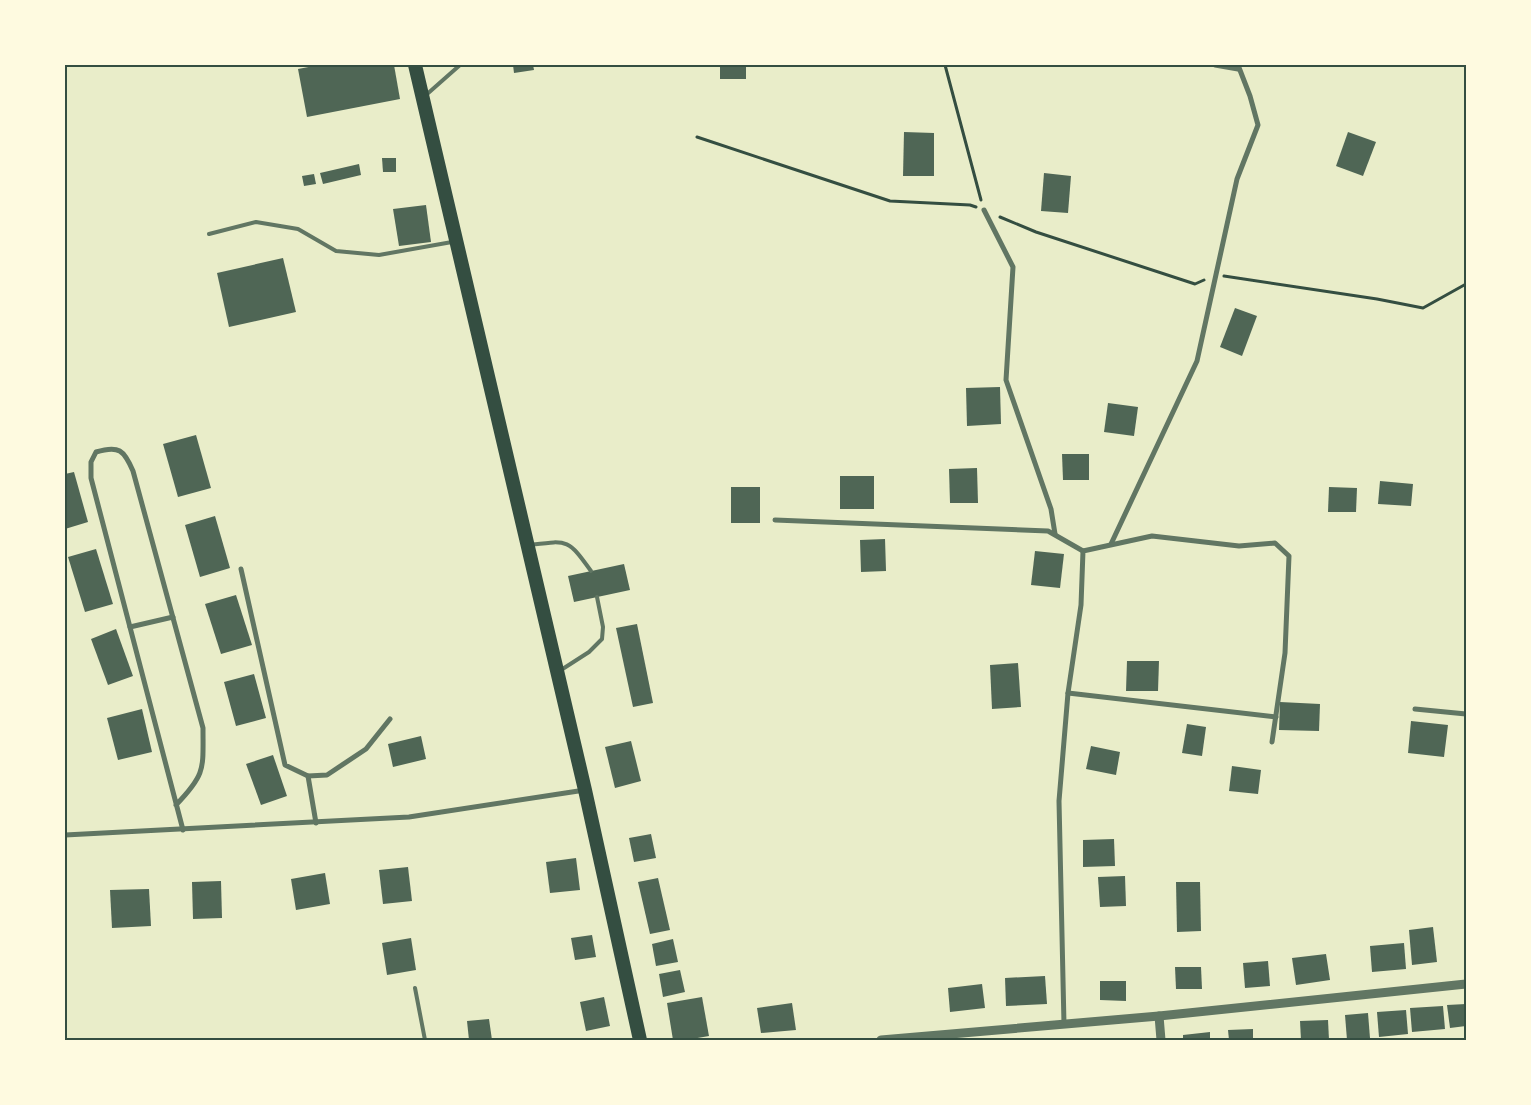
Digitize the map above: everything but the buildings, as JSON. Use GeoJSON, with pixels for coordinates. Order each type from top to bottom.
{"type":"FeatureCollection","features":[{"type":"Feature","properties":{"kind":"highway"},"geometry":{"type":"LineString","coordinates":[[415,65],[585,790],[639,1040]]}},
{"type":"Feature","properties":{"kind":"street"},"geometry":{"type":"LineString","coordinates":[[1111,544],[1197,361],[1237,178],[1258,126],[1250,96],[1238,67],[1214,65]]}},
{"type":"Feature","properties":{"kind":"street"},"geometry":{"type":"LineString","coordinates":[[984,210],[1013,267],[1006,380],[1051,508],[1055,534]]}},
{"type":"Feature","properties":{"kind":"street"},"geometry":{"type":"LineString","coordinates":[[176,805],[194,787],[202,771],[203,728],[134,471],[126,456],[119,449],[105,449],[96,452],[91,462],[91,478],[176,805],[183,830]]}},
{"type":"Feature","properties":{"kind":"street"},"geometry":{"type":"LineString","coordinates":[[775,520],[1048,530],[1083,551],[1152,536],[1239,546],[1275,543],[1290,556],[1286,653],[1272,742]]}},
{"type":"Feature","properties":{"kind":"street"},"geometry":{"type":"LineString","coordinates":[[1064,1024],[1059,801],[1068,692],[1081,605],[1083,551]]}},
{"type":"Feature","properties":{"kind":"street"},"geometry":{"type":"LineString","coordinates":[[241,570],[285,765],[308,776],[328,775],[366,749],[390,719]]}},
{"type":"Feature","properties":{"kind":"street"},"geometry":{"type":"LineString","coordinates":[[130,627],[173,617]]}},
{"type":"Feature","properties":{"kind":"street"},"geometry":{"type":"LineString","coordinates":[[1068,692],[1276,717]]}},
{"type":"Feature","properties":{"kind":"street"},"geometry":{"type":"LineString","coordinates":[[1416,709],[1466,714]]}},
{"type":"Feature","properties":{"kind":"street"},"geometry":{"type":"LineString","coordinates":[[308,776],[316,823]]}},
{"type":"Feature","properties":{"kind":"street"},"geometry":{"type":"LineString","coordinates":[[65,835],[409,817],[585,790]]}},
{"type":"Feature","properties":{"kind":"street"},"geometry":{"type":"LineString","coordinates":[[880,1040],[1159,1016],[1466,984]]}},
{"type":"Feature","properties":{"kind":"street"},"geometry":{"type":"LineString","coordinates":[[1159,1016],[1161,1040]]}},
{"type":"Feature","properties":{"kind":"lane"},"geometry":{"type":"LineString","coordinates":[[423,97],[460,65]]}},
{"type":"Feature","properties":{"kind":"lane"},"geometry":{"type":"LineString","coordinates":[[209,234],[256,222],[298,229],[336,250],[380,255],[456,241]]}},
{"type":"Feature","properties":{"kind":"lane"},"geometry":{"type":"LineString","coordinates":[[527,546],[558,542],[575,548],[591,571]]}},
{"type":"Feature","properties":{"kind":"lane"},"geometry":{"type":"LineString","coordinates":[[557,672],[589,652],[602,640],[603,627],[597,597]]}},
{"type":"Feature","properties":{"kind":"lane"},"geometry":{"type":"LineString","coordinates":[[415,988],[425,1040]]}},
{"type":"Feature","properties":{"kind":"path"},"geometry":{"type":"LineString","coordinates":[[945,65],[984,210]]}},
{"type":"Feature","properties":{"kind":"path"},"geometry":{"type":"LineString","coordinates":[[697,137],[890,201],[970,204],[1036,232],[1196,284],[1216,275],[1377,299],[1423,308],[1466,284]]}}]}
